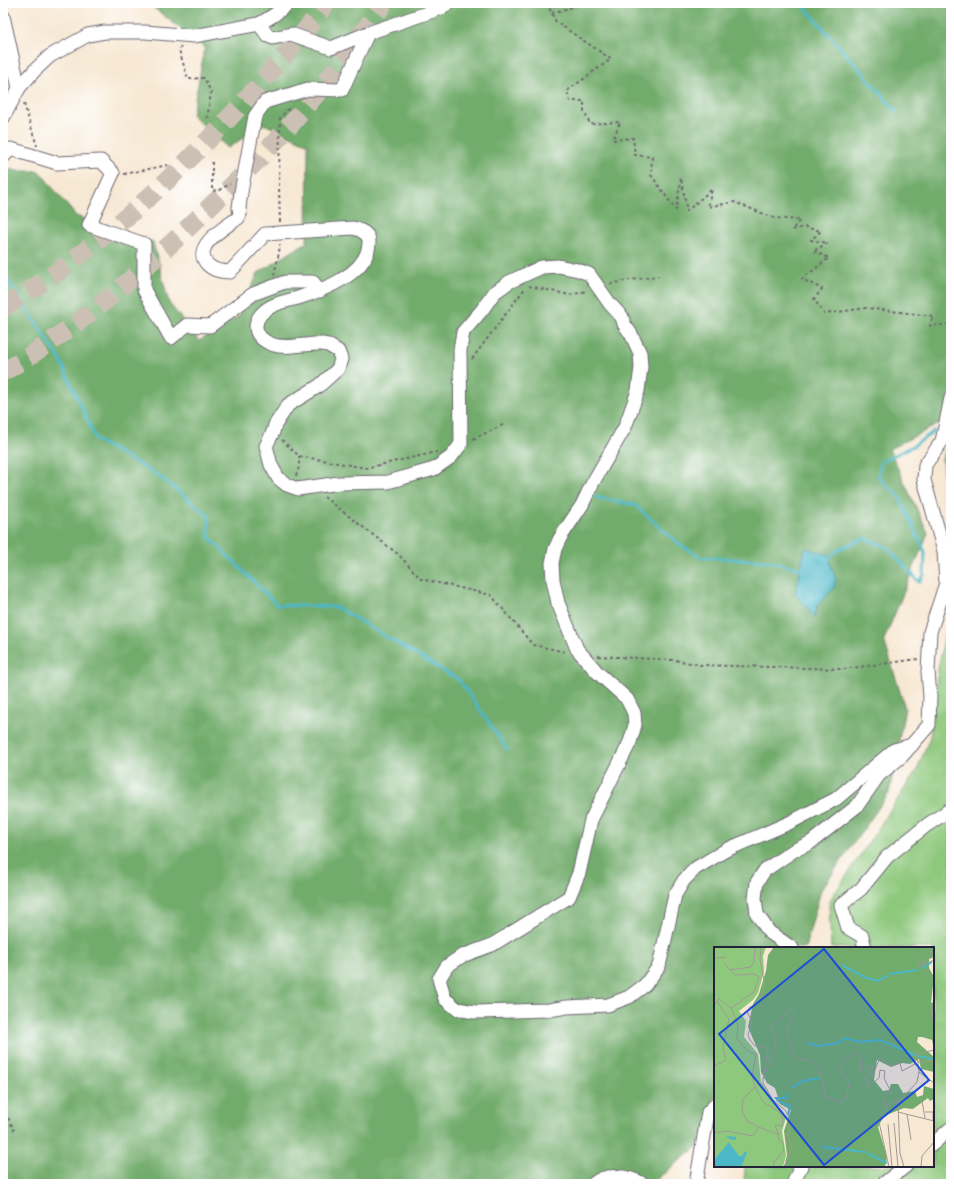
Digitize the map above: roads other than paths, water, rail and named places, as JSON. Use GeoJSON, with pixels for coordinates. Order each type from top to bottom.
{"type":"FeatureCollection","features":[{"type":"Feature","properties":{"kind":"street"},"geometry":{"type":"LineString","coordinates":[[3,118],[19,88],[50,56],[88,35],[105,32],[145,32],[194,36],[259,24],[274,15],[288,3]]}},
{"type":"Feature","properties":{"kind":"street"},"geometry":{"type":"LineString","coordinates":[[259,24],[268,36],[273,38],[291,34],[331,48],[368,33],[442,8],[448,3]]}},
{"type":"Feature","properties":{"kind":"street"},"geometry":{"type":"LineString","coordinates":[[3,16],[19,88]]}},
{"type":"Feature","properties":{"kind":"street"},"geometry":{"type":"LineString","coordinates":[[368,33],[358,58],[342,90],[308,89],[265,102],[255,116],[239,208],[240,214],[238,218],[209,241],[204,247],[204,260],[208,265],[218,272],[230,272],[265,234],[353,228],[368,236],[370,241],[367,255],[358,268],[347,277],[320,290],[274,305],[259,316],[256,321],[256,331],[271,344],[283,346],[322,344],[338,351],[341,359],[338,369],[332,376],[288,405],[275,425],[266,446],[270,465],[278,478],[286,485],[298,489],[338,483],[388,482],[434,469],[451,457],[461,444],[460,350],[463,332],[494,293],[509,282],[542,267],[558,266],[589,274],[610,304],[622,317],[624,324],[631,334],[640,353],[641,367],[638,391],[625,427],[592,484],[582,505],[560,538],[555,549],[552,563],[553,580],[558,603],[577,649],[597,672],[627,699],[634,713],[635,725],[630,742],[591,820],[579,873],[569,897],[492,944],[462,956],[447,966],[439,979],[445,999],[457,1009],[475,1012],[549,1010],[608,1004],[629,997],[645,985],[659,966],[674,895],[684,880],[696,868],[726,850],[789,823],[836,798],[894,750],[912,745]]}},
{"type":"Feature","properties":{"kind":"street"},"geometry":{"type":"LineString","coordinates":[[3,157],[11,149],[57,164],[101,161],[113,173],[89,225],[144,244],[144,290],[171,338],[187,325],[210,326],[253,294],[285,282],[313,282],[320,290]]}},
{"type":"Feature","properties":{"kind":"street"},"geometry":{"type":"LineString","coordinates":[[791,947],[769,932],[757,914],[755,898],[757,882],[765,870],[793,851],[810,843],[856,806],[878,775],[902,756],[929,725],[930,696],[928,672],[930,632],[946,583],[944,552],[924,480],[925,465],[942,442],[951,398]]}},
{"type":"Feature","properties":{"kind":"street"},"geometry":{"type":"LineString","coordinates":[[866,947],[862,936],[848,928],[841,905],[861,889],[887,857],[927,825],[951,809]]}},
{"type":"Feature","properties":{"kind":"street"},"geometry":{"type":"LineString","coordinates":[[696,1184],[708,1112],[714,1106]]}},
{"type":"Feature","properties":{"kind":"street"},"geometry":{"type":"LineString","coordinates":[[934,1143],[951,1128]]}},
{"type":"Feature","properties":{"kind":"street"},"geometry":{"type":"LineString","coordinates":[[793,1184],[800,1167]]}},
{"type":"Feature","properties":{"kind":"street"},"geometry":{"type":"LineString","coordinates":[[883,1184],[905,1167]]}},
{"type":"Feature","properties":{"kind":"street"},"geometry":{"type":"LineString","coordinates":[[593,1184],[609,1177],[624,1177],[636,1180],[643,1184]]}},
{"type":"Feature","properties":{"kind":"water"},"geometry":{"type":"Polygon","coordinates":[[[805,548],[827,554],[830,558],[831,566],[836,579],[834,588],[817,606],[815,617],[795,594],[805,548]]]}},
{"type":"Feature","properties":{"kind":"waterway"},"geometry":{"type":"LineString","coordinates":[[801,3],[897,112]]}},
{"type":"Feature","properties":{"kind":"waterway"},"geometry":{"type":"LineString","coordinates":[[3,273],[60,359],[96,440],[159,476],[209,516],[208,536],[277,605],[336,607],[459,680],[507,749]]}},
{"type":"Feature","properties":{"kind":"waterway"},"geometry":{"type":"LineString","coordinates":[[828,559],[839,549],[865,538],[888,548],[919,582],[924,575],[925,552],[899,496],[878,477],[881,462],[913,446],[935,431]]}},
{"type":"Feature","properties":{"kind":"waterway"},"geometry":{"type":"LineString","coordinates":[[595,497],[635,505],[678,543],[700,557],[768,561],[801,569],[804,568]]}},
{"type":"Feature","properties":{"kind":"tunnel"},"geometry":{"type":"LineString","coordinates":[[3,308],[39,285],[73,260],[139,206],[171,177],[259,85],[302,35],[326,3]]}},
{"type":"Feature","properties":{"kind":"tunnel"},"geometry":{"type":"LineString","coordinates":[[3,372],[49,343],[114,294],[175,240],[220,197],[264,153],[304,109],[340,64],[384,3]]}}]}
